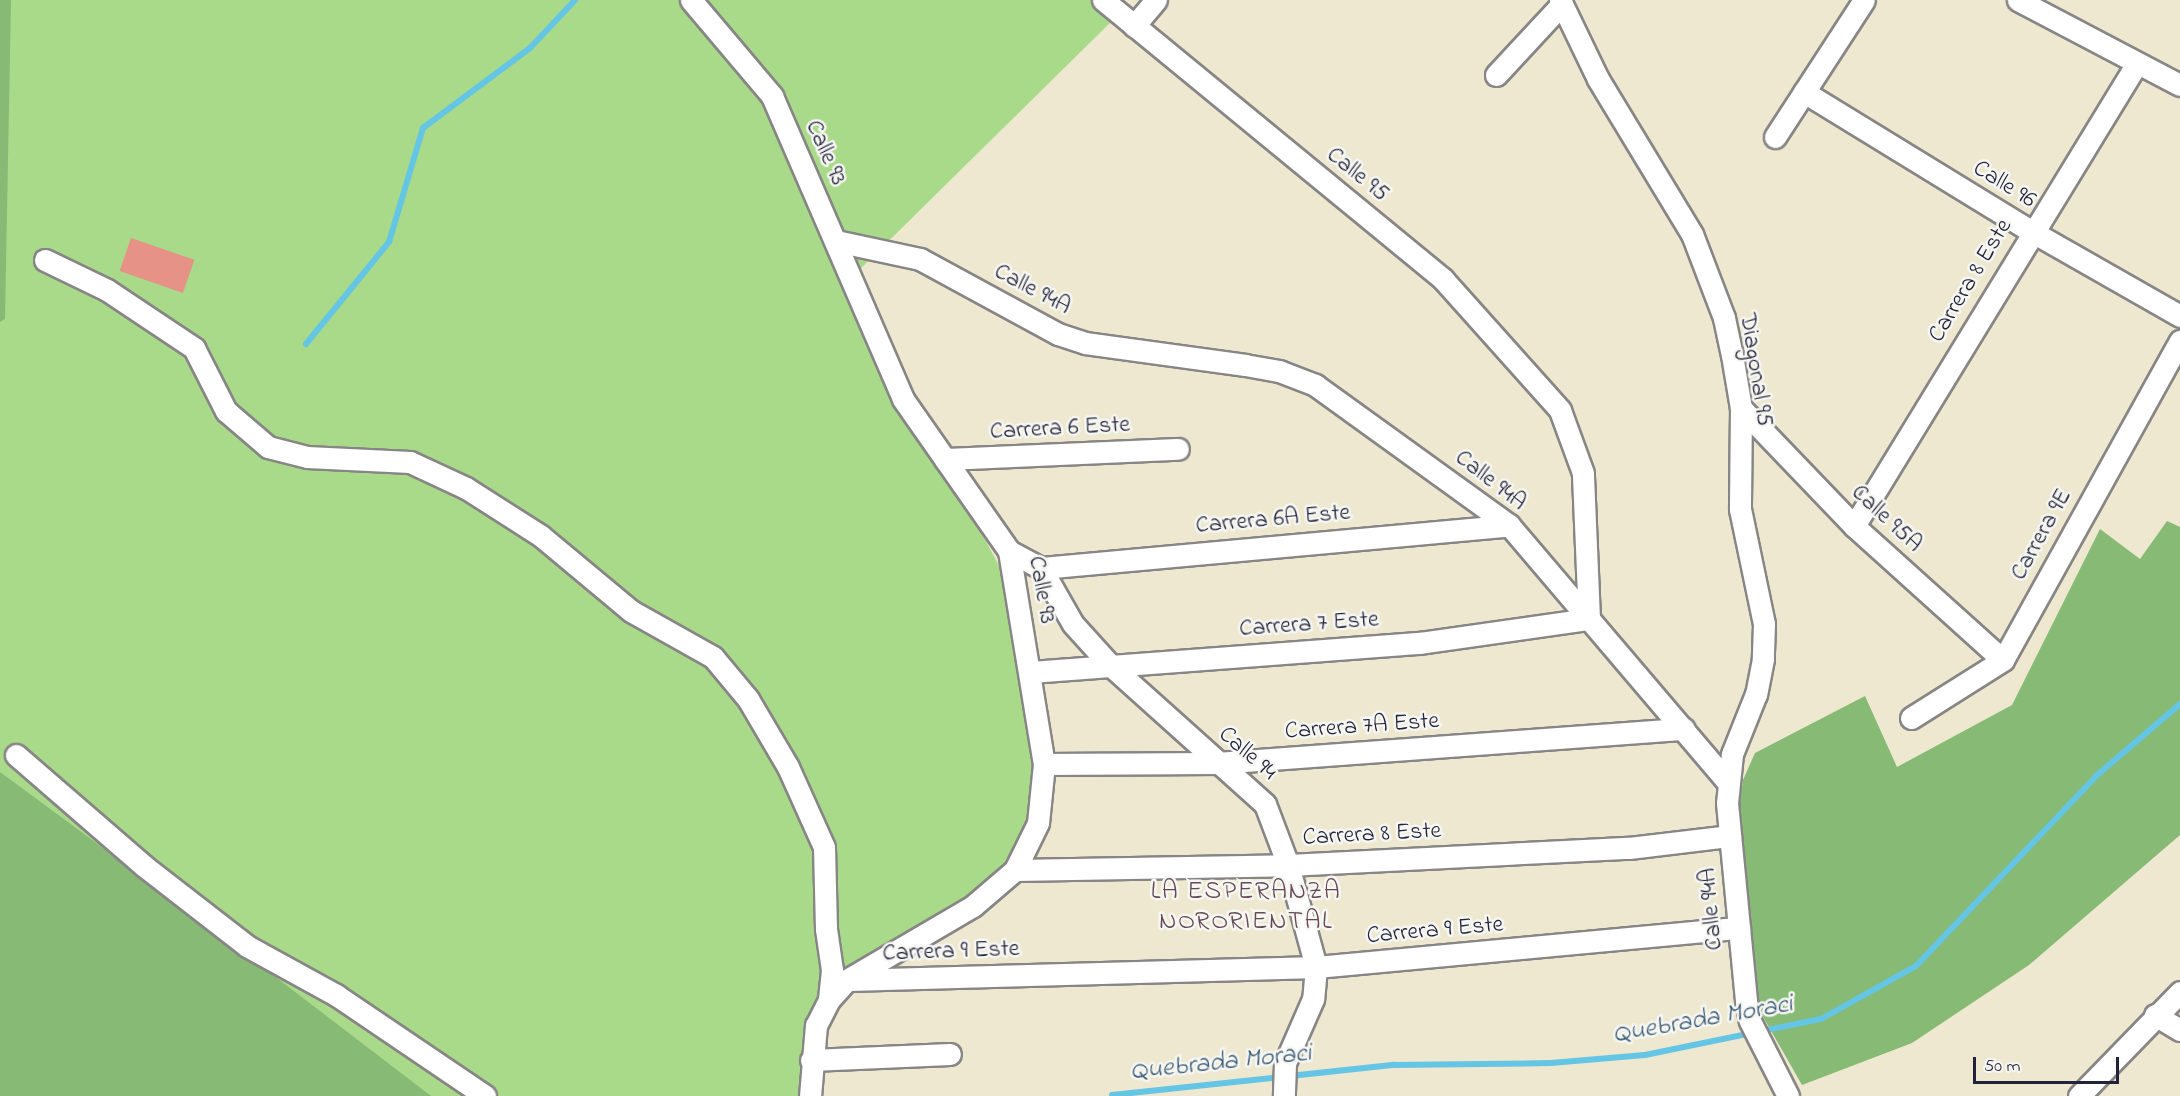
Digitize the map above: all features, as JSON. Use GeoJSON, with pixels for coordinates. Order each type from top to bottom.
{"type":"FeatureCollection","features":[{"type":"Feature","properties":{"kind":"street","name":"Calle 93"},"geometry":{"type":"LineString","coordinates":[[692,0],[772,96],[903,399],[1009,551],[1031,672],[1044,764],[1038,823],[1015,870],[973,906],[847,980],[829,1000],[816,1025],[811,1060],[810,1096]]}},
{"type":"Feature","properties":{"kind":"street","name":"Calle 95"},"geometry":{"type":"LineString","coordinates":[[1103,0],[1443,279],[1560,410],[1583,473],[1589,619]]}},
{"type":"Feature","properties":{"kind":"street"},"geometry":{"type":"LineString","coordinates":[[1134,26],[1156,0]]}},
{"type":"Feature","properties":{"kind":"street"},"geometry":{"type":"LineString","coordinates":[[1775,137],[1864,0]]}},
{"type":"Feature","properties":{"kind":"street"},"geometry":{"type":"LineString","coordinates":[[2018,0],[2136,65],[2180,85]]}},
{"type":"Feature","properties":{"kind":"street"},"geometry":{"type":"LineString","coordinates":[[1496,75],[1561,2]]}},
{"type":"Feature","properties":{"kind":"street","name":"Diagonal 95"},"geometry":{"type":"LineString","coordinates":[[1561,2],[1598,79],[1692,234],[1724,318],[1741,408],[1740,509],[1760,591],[1763,659],[1756,694],[1732,754],[1726,780]]}},
{"type":"Feature","properties":{"kind":"street","name":"Carrera 8 Este"},"geometry":{"type":"LineString","coordinates":[[1854,526],[2031,231],[2136,65]]}},
{"type":"Feature","properties":{"kind":"street","name":"Calle 96"},"geometry":{"type":"LineString","coordinates":[[1804,92],[2031,231],[2180,316]]}},
{"type":"Feature","properties":{"kind":"street","name":"Calle 94A"},"geometry":{"type":"LineString","coordinates":[[836,241],[920,259],[1058,334],[1085,344],[1256,367],[1315,385],[1509,525],[1726,780],[1750,1021],[1788,1096]]}},
{"type":"Feature","properties":{"kind":"street"},"geometry":{"type":"LineString","coordinates":[[45,260],[106,291],[194,348],[226,411],[268,447],[307,457],[411,462],[466,488],[541,536],[631,611],[713,657],[748,699],[788,767],[824,847],[826,929],[832,969],[829,1000]]}},
{"type":"Feature","properties":{"kind":"street","name":"Carrera 9E"},"geometry":{"type":"LineString","coordinates":[[1911,718],[2003,660],[2180,341]]}},
{"type":"Feature","properties":{"kind":"street","name":"Calle 95A"},"geometry":{"type":"LineString","coordinates":[[1741,408],[1854,526],[2003,660]]}},
{"type":"Feature","properties":{"kind":"street","name":"Carrera 6 Este"},"geometry":{"type":"LineString","coordinates":[[945,459],[1178,449]]}},
{"type":"Feature","properties":{"kind":"street","name":"Carrera 6A Este"},"geometry":{"type":"LineString","coordinates":[[1041,568],[1509,525]]}},
{"type":"Feature","properties":{"kind":"street"},"geometry":{"type":"LineString","coordinates":[[1009,551],[1041,568]]}},
{"type":"Feature","properties":{"kind":"street","name":"Calle 94"},"geometry":{"type":"LineString","coordinates":[[1041,568],[1073,624],[1110,665],[1265,804],[1288,865],[1316,967],[1313,999],[1283,1080]]}},
{"type":"Feature","properties":{"kind":"street","name":"Carrera 7 Este"},"geometry":{"type":"LineString","coordinates":[[1031,672],[1420,643],[1589,619]]}},
{"type":"Feature","properties":{"kind":"street","name":"Carrera 7A Este"},"geometry":{"type":"LineString","coordinates":[[1044,764],[1217,763],[1684,729]]}},
{"type":"Feature","properties":{"kind":"street"},"geometry":{"type":"LineString","coordinates":[[16,754],[144,866],[247,946],[336,995],[484,1096]]}},
{"type":"Feature","properties":{"kind":"street","name":"Carrera 8 Este"},"geometry":{"type":"LineString","coordinates":[[1015,870],[1288,865],[1629,848],[1730,836]]}},
{"type":"Feature","properties":{"kind":"street","name":"Carrera 9 Este"},"geometry":{"type":"LineString","coordinates":[[847,980],[1316,967],[1739,928]]}},
{"type":"Feature","properties":{"kind":"street"},"geometry":{"type":"LineString","coordinates":[[2079,1096],[2155,1015],[2180,992]]}},
{"type":"Feature","properties":{"kind":"street"},"geometry":{"type":"LineString","coordinates":[[2155,1015],[2180,1030]]}},
{"type":"Feature","properties":{"kind":"street"},"geometry":{"type":"LineString","coordinates":[[811,1060],[950,1054]]}},
{"type":"Feature","properties":{"kind":"green space"},"geometry":{"type":"Polygon","coordinates":[[[0,0],[1092,0],[1113,20],[848,281],[1006,579],[1041,696],[1055,782],[1031,867],[958,929],[885,964],[823,1015],[809,1096],[0,1096],[0,0]]]}},
{"type":"Feature","properties":{"kind":"green space"},"geometry":{"type":"Polygon","coordinates":[[[0,0],[11,0],[5,319],[0,322],[0,0]]]}},
{"type":"Feature","properties":{"kind":"green space"},"geometry":{"type":"Polygon","coordinates":[[[2167,521],[2180,527],[2180,835],[2029,965],[1912,1043],[1802,1085],[1762,1015],[1752,981],[1739,809],[1743,780],[1755,753],[1865,696],[1897,767],[2012,705],[2100,529],[2140,559],[2167,521]]]}},
{"type":"Feature","properties":{"kind":"green space"},"geometry":{"type":"Polygon","coordinates":[[[0,772],[209,926],[431,1096],[0,1096],[0,772]]]}},
{"type":"Feature","properties":{"kind":"building"},"geometry":{"type":"Polygon","coordinates":[[[131,238],[194,260],[183,293],[120,271],[131,238]]]}},
{"type":"Feature","properties":{"kind":"waterway"},"geometry":{"type":"LineString","coordinates":[[306,344],[389,242],[423,128],[530,48],[575,0]]}},
{"type":"Feature","properties":{"kind":"waterway","name":"Quebrada Moraci"},"geometry":{"type":"LineString","coordinates":[[1112,1095],[1394,1065],[1551,1063],[1645,1055],[1821,1019],[1916,966],[2096,776],[2180,704]]}},
{"type":"Feature","properties":{"kind":"district","name":"LA ESPERANZA NORORIENTAL"},"geometry":{"type":"Point","coordinates":[1246,908]}}]}
